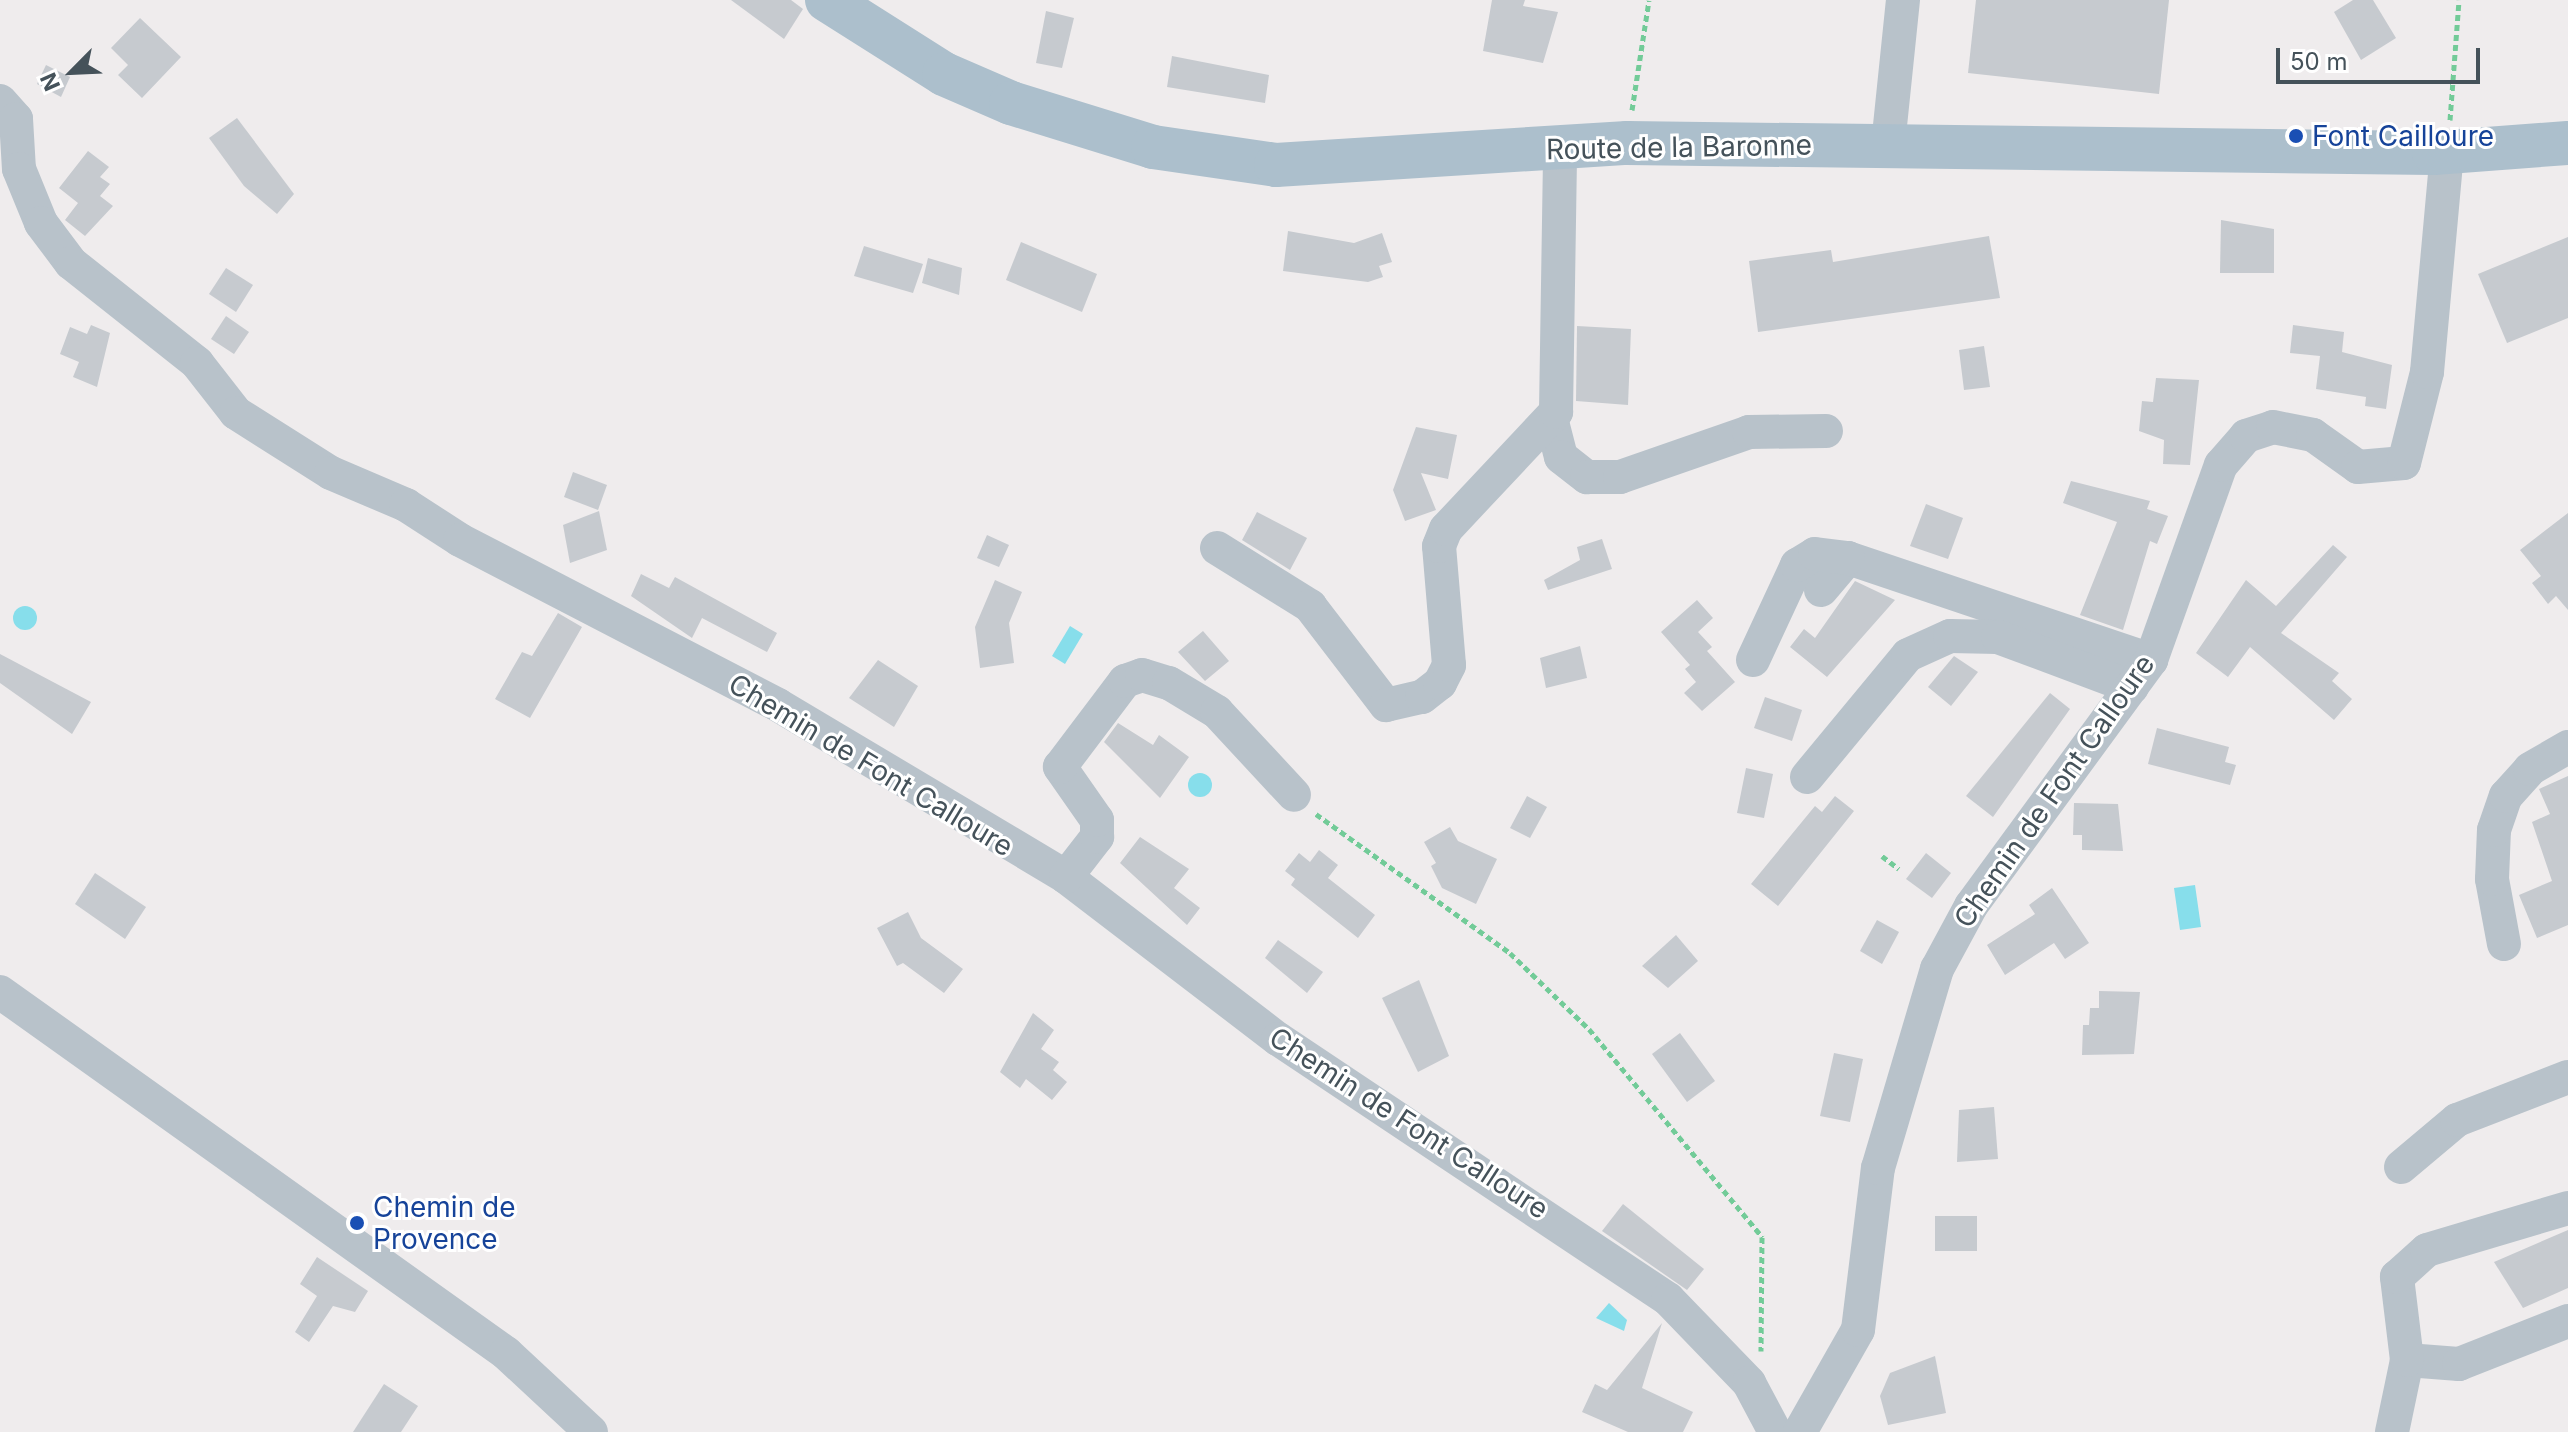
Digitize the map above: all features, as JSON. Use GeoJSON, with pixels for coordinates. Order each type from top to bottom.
{"type":"FeatureCollection","features":[{"type":"Feature","properties":{"kind":"main road","name":"Route de la Baronne"},"geometry":{"type":"LineString","coordinates":[[827,0],[944,74],[1082,129],[1153,147],[1276,165],[1627,143],[2447,153],[2568,143]]}},
{"type":"Feature","properties":{"kind":"street"},"geometry":{"type":"LineString","coordinates":[[1888,145],[1903,0]]}},
{"type":"Feature","properties":{"kind":"street","name":"Chemin de Font Calloure"},"geometry":{"type":"LineString","coordinates":[[0,101],[16,119],[19,169],[41,223],[71,263],[197,363],[236,413],[331,473],[406,505],[778,705],[1066,877],[1278,1039],[1668,1299],[1749,1383],[1775,1432]]}},
{"type":"Feature","properties":{"kind":"street"},"geometry":{"type":"LineString","coordinates":[[1560,147],[1551,418],[1561,457],[1587,477],[1620,477],[1749,432],[1826,431]]}},
{"type":"Feature","properties":{"kind":"street","name":"Chemin de Font Calloure"},"geometry":{"type":"LineString","coordinates":[[1800,1432],[1858,1330],[1878,1168],[1937,969],[1971,906],[2142,674],[2212,480],[2246,436],[2273,427],[2313,435],[2358,467],[2404,463],[2427,372],[2447,153]]}},
{"type":"Feature","properties":{"kind":"street"},"geometry":{"type":"LineString","coordinates":[[1217,548],[1310,606],[1386,705],[1422,697],[1449,665],[1439,546],[1446,529],[1551,418]]}},
{"type":"Feature","properties":{"kind":"street"},"geometry":{"type":"LineString","coordinates":[[1753,660],[1797,565],[1815,554],[1848,558],[2142,674]]}},
{"type":"Feature","properties":{"kind":"street"},"geometry":{"type":"LineString","coordinates":[[1821,590],[1848,558]]}},
{"type":"Feature","properties":{"kind":"street"},"geometry":{"type":"LineString","coordinates":[[1807,777],[1908,655],[1950,636],[1998,637],[2142,674]]}},
{"type":"Feature","properties":{"kind":"street"},"geometry":{"type":"LineString","coordinates":[[1066,877],[1097,837],[1097,820],[1060,767],[1125,681],[1142,675],[1169,683],[1217,712],[1294,795]]}},
{"type":"Feature","properties":{"kind":"street"},"geometry":{"type":"LineString","coordinates":[[2504,944],[2492,879],[2494,830],[2506,796],[2530,769],[2568,747]]}},
{"type":"Feature","properties":{"kind":"street"},"geometry":{"type":"LineString","coordinates":[[0,992],[506,1353],[591,1432]]}},
{"type":"Feature","properties":{"kind":"street"},"geometry":{"type":"LineString","coordinates":[[2401,1167],[2457,1120],[2568,1077]]}},
{"type":"Feature","properties":{"kind":"street"},"geometry":{"type":"LineString","coordinates":[[2392,1432],[2407,1360],[2397,1277],[2427,1250],[2568,1208]]}},
{"type":"Feature","properties":{"kind":"street"},"geometry":{"type":"LineString","coordinates":[[2407,1360],[2459,1364],[2568,1321]]}},
{"type":"Feature","properties":{"kind":"path"},"geometry":{"type":"LineString","coordinates":[[1627,143],[1649,0]]}},
{"type":"Feature","properties":{"kind":"path"},"geometry":{"type":"LineString","coordinates":[[2447,153],[2459,0]]}},
{"type":"Feature","properties":{"kind":"path"},"geometry":{"type":"LineString","coordinates":[[1294,795],[1354,848],[1510,953],[1589,1029],[1762,1237],[1760,1364],[1749,1383]]}},
{"type":"Feature","properties":{"kind":"path"},"geometry":{"type":"LineString","coordinates":[[1882,856],[1899,869]]}},
{"type":"Feature","properties":{"kind":"water"},"geometry":{"type":"Polygon","coordinates":[[[25,606],[34,609],[37,618],[34,627],[25,630],[16,627],[13,618],[16,609],[25,606]]]}},
{"type":"Feature","properties":{"kind":"water"},"geometry":{"type":"Polygon","coordinates":[[[1070,626],[1083,634],[1065,664],[1052,656],[1070,626]]]}},
{"type":"Feature","properties":{"kind":"water"},"geometry":{"type":"Polygon","coordinates":[[[1200,773],[1209,776],[1212,785],[1209,794],[1200,797],[1191,794],[1188,785],[1191,776],[1200,773]]]}},
{"type":"Feature","properties":{"kind":"water"},"geometry":{"type":"Polygon","coordinates":[[[2195,885],[2201,927],[2180,930],[2174,888],[2195,885]]]}},
{"type":"Feature","properties":{"kind":"water"},"geometry":{"type":"Polygon","coordinates":[[[1609,1303],[1627,1320],[1624,1331],[1596,1318],[1609,1303]]]}},
{"type":"Feature","properties":{"kind":"building"},"geometry":{"type":"Polygon","coordinates":[[[731,0],[791,0],[803,9],[784,39],[731,0]]]}},
{"type":"Feature","properties":{"kind":"building"},"geometry":{"type":"Polygon","coordinates":[[[1492,0],[1525,0],[1523,6],[1558,12],[1543,63],[1483,51],[1492,0]]]}},
{"type":"Feature","properties":{"kind":"building"},"geometry":{"type":"Polygon","coordinates":[[[1976,0],[2169,0],[2159,94],[1968,73],[1976,0]]]}},
{"type":"Feature","properties":{"kind":"building"},"geometry":{"type":"Polygon","coordinates":[[[2353,0],[2373,0],[2396,38],[2361,60],[2334,12],[2353,0]]]}},
{"type":"Feature","properties":{"kind":"building"},"geometry":{"type":"Polygon","coordinates":[[[1046,11],[1074,18],[1062,68],[1036,63],[1046,11]]]}},
{"type":"Feature","properties":{"kind":"building"},"geometry":{"type":"Polygon","coordinates":[[[140,18],[181,57],[142,98],[118,75],[128,65],[111,48],[140,18]]]}},
{"type":"Feature","properties":{"kind":"building"},"geometry":{"type":"Polygon","coordinates":[[[1172,56],[1269,75],[1265,103],[1167,87],[1172,56]]]}},
{"type":"Feature","properties":{"kind":"building"},"geometry":{"type":"Polygon","coordinates":[[[46,65],[70,77],[61,97],[37,84],[46,65]]]}},
{"type":"Feature","properties":{"kind":"building"},"geometry":{"type":"Polygon","coordinates":[[[237,118],[294,194],[277,214],[244,186],[209,138],[237,118]]]}},
{"type":"Feature","properties":{"kind":"building"},"geometry":{"type":"Polygon","coordinates":[[[88,151],[109,167],[100,177],[110,184],[100,196],[113,206],[85,236],[65,220],[78,203],[59,188],[88,151]]]}},
{"type":"Feature","properties":{"kind":"building"},"geometry":{"type":"Polygon","coordinates":[[[2221,220],[2274,229],[2274,273],[2220,273],[2221,220]]]}},
{"type":"Feature","properties":{"kind":"building"},"geometry":{"type":"Polygon","coordinates":[[[1288,231],[1354,243],[1382,233],[1392,262],[1379,266],[1383,277],[1368,282],[1283,271],[1288,231]]]}},
{"type":"Feature","properties":{"kind":"building"},"geometry":{"type":"Polygon","coordinates":[[[1989,236],[2000,298],[1758,332],[1749,261],[1831,250],[1833,262],[1989,236]]]}},
{"type":"Feature","properties":{"kind":"building"},"geometry":{"type":"Polygon","coordinates":[[[2568,237],[2568,318],[2507,343],[2478,274],[2568,237]]]}},
{"type":"Feature","properties":{"kind":"building"},"geometry":{"type":"Polygon","coordinates":[[[1021,242],[1097,274],[1082,312],[1006,280],[1021,242]]]}},
{"type":"Feature","properties":{"kind":"building"},"geometry":{"type":"Polygon","coordinates":[[[864,246],[923,264],[913,293],[854,276],[864,246]]]}},
{"type":"Feature","properties":{"kind":"building"},"geometry":{"type":"Polygon","coordinates":[[[928,258],[962,268],[959,295],[922,283],[928,258]]]}},
{"type":"Feature","properties":{"kind":"building"},"geometry":{"type":"Polygon","coordinates":[[[226,268],[253,285],[236,312],[209,294],[226,268]]]}},
{"type":"Feature","properties":{"kind":"building"},"geometry":{"type":"Polygon","coordinates":[[[226,316],[249,332],[234,354],[211,339],[226,316]]]}},
{"type":"Feature","properties":{"kind":"building"},"geometry":{"type":"Polygon","coordinates":[[[91,325],[110,333],[97,387],[73,377],[79,362],[60,354],[70,327],[87,334],[91,325]]]}},
{"type":"Feature","properties":{"kind":"building"},"geometry":{"type":"Polygon","coordinates":[[[2293,325],[2344,332],[2342,352],[2392,365],[2386,409],[2365,406],[2366,397],[2316,389],[2320,356],[2290,353],[2293,325]]]}},
{"type":"Feature","properties":{"kind":"building"},"geometry":{"type":"Polygon","coordinates":[[[1577,326],[1631,329],[1628,405],[1576,401],[1577,326]]]}},
{"type":"Feature","properties":{"kind":"building"},"geometry":{"type":"Polygon","coordinates":[[[1984,346],[1990,387],[1964,390],[1959,350],[1984,346]]]}},
{"type":"Feature","properties":{"kind":"building"},"geometry":{"type":"Polygon","coordinates":[[[2156,378],[2199,380],[2190,465],[2163,464],[2164,440],[2139,431],[2142,401],[2153,402],[2156,378]]]}},
{"type":"Feature","properties":{"kind":"building"},"geometry":{"type":"Polygon","coordinates":[[[1416,427],[1457,435],[1448,479],[1421,473],[1436,510],[1405,521],[1393,490],[1416,427]]]}},
{"type":"Feature","properties":{"kind":"building"},"geometry":{"type":"Polygon","coordinates":[[[573,472],[607,485],[598,510],[564,497],[573,472]]]}},
{"type":"Feature","properties":{"kind":"building"},"geometry":{"type":"Polygon","coordinates":[[[2071,481],[2150,501],[2147,509],[2168,516],[2157,544],[2150,541],[2123,630],[2080,615],[2117,522],[2063,503],[2071,481]]]}},
{"type":"Feature","properties":{"kind":"building"},"geometry":{"type":"Polygon","coordinates":[[[1926,504],[1963,518],[1948,559],[1910,546],[1926,504]]]}},
{"type":"Feature","properties":{"kind":"building"},"geometry":{"type":"Polygon","coordinates":[[[599,511],[607,550],[570,563],[563,525],[599,511]]]}},
{"type":"Feature","properties":{"kind":"building"},"geometry":{"type":"Polygon","coordinates":[[[1257,512],[1307,538],[1290,570],[1242,540],[1257,512]]]}},
{"type":"Feature","properties":{"kind":"building"},"geometry":{"type":"Polygon","coordinates":[[[2568,513],[2568,610],[2556,596],[2548,604],[2532,583],[2541,576],[2520,550],[2568,513]]]}},
{"type":"Feature","properties":{"kind":"building"},"geometry":{"type":"Polygon","coordinates":[[[987,535],[1009,545],[999,567],[977,558],[987,535]]]}},
{"type":"Feature","properties":{"kind":"building"},"geometry":{"type":"Polygon","coordinates":[[[1602,539],[1612,569],[1548,590],[1544,580],[1580,560],[1577,547],[1602,539]]]}},
{"type":"Feature","properties":{"kind":"building"},"geometry":{"type":"Polygon","coordinates":[[[2333,545],[2347,557],[2281,633],[2339,673],[2332,681],[2352,699],[2334,720],[2250,647],[2228,677],[2196,653],[2246,580],[2276,606],[2333,545]]]}},
{"type":"Feature","properties":{"kind":"building"},"geometry":{"type":"Polygon","coordinates":[[[641,574],[669,588],[675,577],[777,633],[767,652],[702,618],[692,638],[631,596],[641,574]]]}},
{"type":"Feature","properties":{"kind":"building"},"geometry":{"type":"Polygon","coordinates":[[[995,580],[1022,592],[1009,623],[1014,663],[980,668],[975,627],[995,580]]]}},
{"type":"Feature","properties":{"kind":"building"},"geometry":{"type":"Polygon","coordinates":[[[1855,581],[1895,600],[1827,677],[1790,647],[1804,629],[1815,638],[1855,581]]]}},
{"type":"Feature","properties":{"kind":"building"},"geometry":{"type":"Polygon","coordinates":[[[1697,600],[1713,618],[1698,632],[1712,647],[1707,651],[1735,682],[1702,711],[1684,693],[1696,682],[1685,669],[1690,665],[1661,632],[1697,600]]]}},
{"type":"Feature","properties":{"kind":"building"},"geometry":{"type":"Polygon","coordinates":[[[558,613],[582,627],[530,718],[495,699],[522,652],[532,656],[558,613]]]}},
{"type":"Feature","properties":{"kind":"building"},"geometry":{"type":"Polygon","coordinates":[[[1203,631],[1229,661],[1205,681],[1178,652],[1203,631]]]}},
{"type":"Feature","properties":{"kind":"building"},"geometry":{"type":"Polygon","coordinates":[[[1580,646],[1587,678],[1546,688],[1540,658],[1580,646]]]}},
{"type":"Feature","properties":{"kind":"building"},"geometry":{"type":"Polygon","coordinates":[[[0,654],[91,702],[72,734],[0,683],[0,654]]]}},
{"type":"Feature","properties":{"kind":"building"},"geometry":{"type":"Polygon","coordinates":[[[1954,656],[1978,672],[1951,706],[1928,687],[1954,656]]]}},
{"type":"Feature","properties":{"kind":"building"},"geometry":{"type":"Polygon","coordinates":[[[878,660],[918,686],[894,727],[849,698],[878,660]]]}},
{"type":"Feature","properties":{"kind":"building"},"geometry":{"type":"Polygon","coordinates":[[[2050,693],[2070,709],[1993,817],[1966,796],[2050,693]]]}},
{"type":"Feature","properties":{"kind":"building"},"geometry":{"type":"Polygon","coordinates":[[[1765,697],[1802,710],[1792,741],[1754,728],[1765,697]]]}},
{"type":"Feature","properties":{"kind":"building"},"geometry":{"type":"Polygon","coordinates":[[[1118,723],[1153,745],[1159,735],[1189,757],[1160,798],[1104,742],[1118,723]]]}},
{"type":"Feature","properties":{"kind":"building"},"geometry":{"type":"Polygon","coordinates":[[[2157,728],[2229,747],[2225,762],[2236,765],[2230,785],[2148,764],[2157,728]]]}},
{"type":"Feature","properties":{"kind":"building"},"geometry":{"type":"Polygon","coordinates":[[[1746,768],[1773,774],[1764,818],[1737,813],[1746,768]]]}},
{"type":"Feature","properties":{"kind":"building"},"geometry":{"type":"Polygon","coordinates":[[[2568,776],[2568,925],[2537,938],[2519,895],[2552,881],[2532,822],[2550,814],[2539,789],[2568,776]]]}},
{"type":"Feature","properties":{"kind":"building"},"geometry":{"type":"Polygon","coordinates":[[[1527,796],[1547,807],[1530,838],[1510,828],[1527,796]]]}},
{"type":"Feature","properties":{"kind":"building"},"geometry":{"type":"Polygon","coordinates":[[[1835,796],[1854,811],[1778,906],[1751,884],[1815,806],[1822,812],[1835,796]]]}},
{"type":"Feature","properties":{"kind":"building"},"geometry":{"type":"Polygon","coordinates":[[[2074,803],[2118,804],[2123,851],[2082,850],[2082,835],[2073,835],[2074,803]]]}},
{"type":"Feature","properties":{"kind":"building"},"geometry":{"type":"Polygon","coordinates":[[[1450,827],[1458,841],[1497,859],[1476,904],[1442,888],[1431,866],[1436,863],[1424,842],[1450,827]]]}},
{"type":"Feature","properties":{"kind":"building"},"geometry":{"type":"Polygon","coordinates":[[[1140,837],[1189,869],[1174,888],[1200,908],[1187,925],[1120,863],[1140,837]]]}},
{"type":"Feature","properties":{"kind":"building"},"geometry":{"type":"Polygon","coordinates":[[[1319,850],[1338,865],[1328,878],[1375,915],[1358,938],[1291,885],[1295,879],[1285,871],[1299,853],[1310,862],[1319,850]]]}},
{"type":"Feature","properties":{"kind":"building"},"geometry":{"type":"Polygon","coordinates":[[[1926,853],[1951,873],[1932,898],[1906,879],[1926,853]]]}},
{"type":"Feature","properties":{"kind":"building"},"geometry":{"type":"Polygon","coordinates":[[[95,873],[146,907],[125,939],[75,904],[95,873]]]}},
{"type":"Feature","properties":{"kind":"building"},"geometry":{"type":"Polygon","coordinates":[[[2052,888],[2089,943],[2065,959],[2054,943],[2005,975],[1987,945],[2035,914],[2029,905],[2052,888]]]}},
{"type":"Feature","properties":{"kind":"building"},"geometry":{"type":"Polygon","coordinates":[[[908,912],[921,938],[963,969],[944,993],[903,963],[897,966],[877,928],[908,912]]]}},
{"type":"Feature","properties":{"kind":"building"},"geometry":{"type":"Polygon","coordinates":[[[1877,920],[1899,932],[1882,964],[1860,951],[1877,920]]]}},
{"type":"Feature","properties":{"kind":"building"},"geometry":{"type":"Polygon","coordinates":[[[1676,935],[1698,961],[1668,988],[1642,966],[1676,935]]]}},
{"type":"Feature","properties":{"kind":"building"},"geometry":{"type":"Polygon","coordinates":[[[1278,940],[1323,972],[1307,993],[1265,958],[1278,940]]]}},
{"type":"Feature","properties":{"kind":"building"},"geometry":{"type":"Polygon","coordinates":[[[1419,980],[1449,1056],[1418,1072],[1382,998],[1419,980]]]}},
{"type":"Feature","properties":{"kind":"building"},"geometry":{"type":"Polygon","coordinates":[[[2099,991],[2140,992],[2134,1054],[2082,1055],[2083,1025],[2089,1025],[2090,1008],[2099,1008],[2099,991]]]}},
{"type":"Feature","properties":{"kind":"building"},"geometry":{"type":"Polygon","coordinates":[[[1033,1013],[1054,1030],[1041,1049],[1059,1062],[1053,1070],[1067,1082],[1052,1100],[1026,1079],[1020,1088],[1000,1072],[1033,1013]]]}},
{"type":"Feature","properties":{"kind":"building"},"geometry":{"type":"Polygon","coordinates":[[[1680,1033],[1715,1081],[1687,1102],[1652,1054],[1680,1033]]]}},
{"type":"Feature","properties":{"kind":"building"},"geometry":{"type":"Polygon","coordinates":[[[1834,1053],[1863,1059],[1850,1122],[1820,1116],[1834,1053]]]}},
{"type":"Feature","properties":{"kind":"building"},"geometry":{"type":"Polygon","coordinates":[[[1994,1107],[1998,1159],[1957,1162],[1959,1110],[1994,1107]]]}},
{"type":"Feature","properties":{"kind":"building"},"geometry":{"type":"Polygon","coordinates":[[[1623,1204],[1704,1269],[1687,1290],[1602,1231],[1623,1204]]]}},
{"type":"Feature","properties":{"kind":"building"},"geometry":{"type":"Polygon","coordinates":[[[1935,1216],[1977,1216],[1977,1251],[1935,1251],[1935,1216]]]}},
{"type":"Feature","properties":{"kind":"building"},"geometry":{"type":"Polygon","coordinates":[[[2568,1230],[2568,1288],[2523,1308],[2494,1262],[2568,1230]]]}},
{"type":"Feature","properties":{"kind":"building"},"geometry":{"type":"Polygon","coordinates":[[[317,1257],[368,1291],[355,1312],[333,1306],[309,1342],[295,1332],[317,1296],[300,1284],[317,1257]]]}},
{"type":"Feature","properties":{"kind":"building"},"geometry":{"type":"Polygon","coordinates":[[[1662,1323],[1642,1388],[1693,1412],[1683,1432],[1628,1432],[1582,1412],[1595,1384],[1607,1390],[1662,1323]]]}},
{"type":"Feature","properties":{"kind":"building"},"geometry":{"type":"Polygon","coordinates":[[[1935,1356],[1946,1413],[1888,1425],[1880,1396],[1890,1373],[1935,1356]]]}},
{"type":"Feature","properties":{"kind":"building"},"geometry":{"type":"Polygon","coordinates":[[[384,1384],[418,1406],[401,1432],[353,1432],[384,1384]]]}},
{"type":"Feature","properties":{"kind":"place","name":"Font Cailloure"},"geometry":{"type":"Point","coordinates":[2296,136]}},
{"type":"Feature","properties":{"kind":"place","name":"Chemin de Provence"},"geometry":{"type":"Point","coordinates":[357,1223]}}]}
